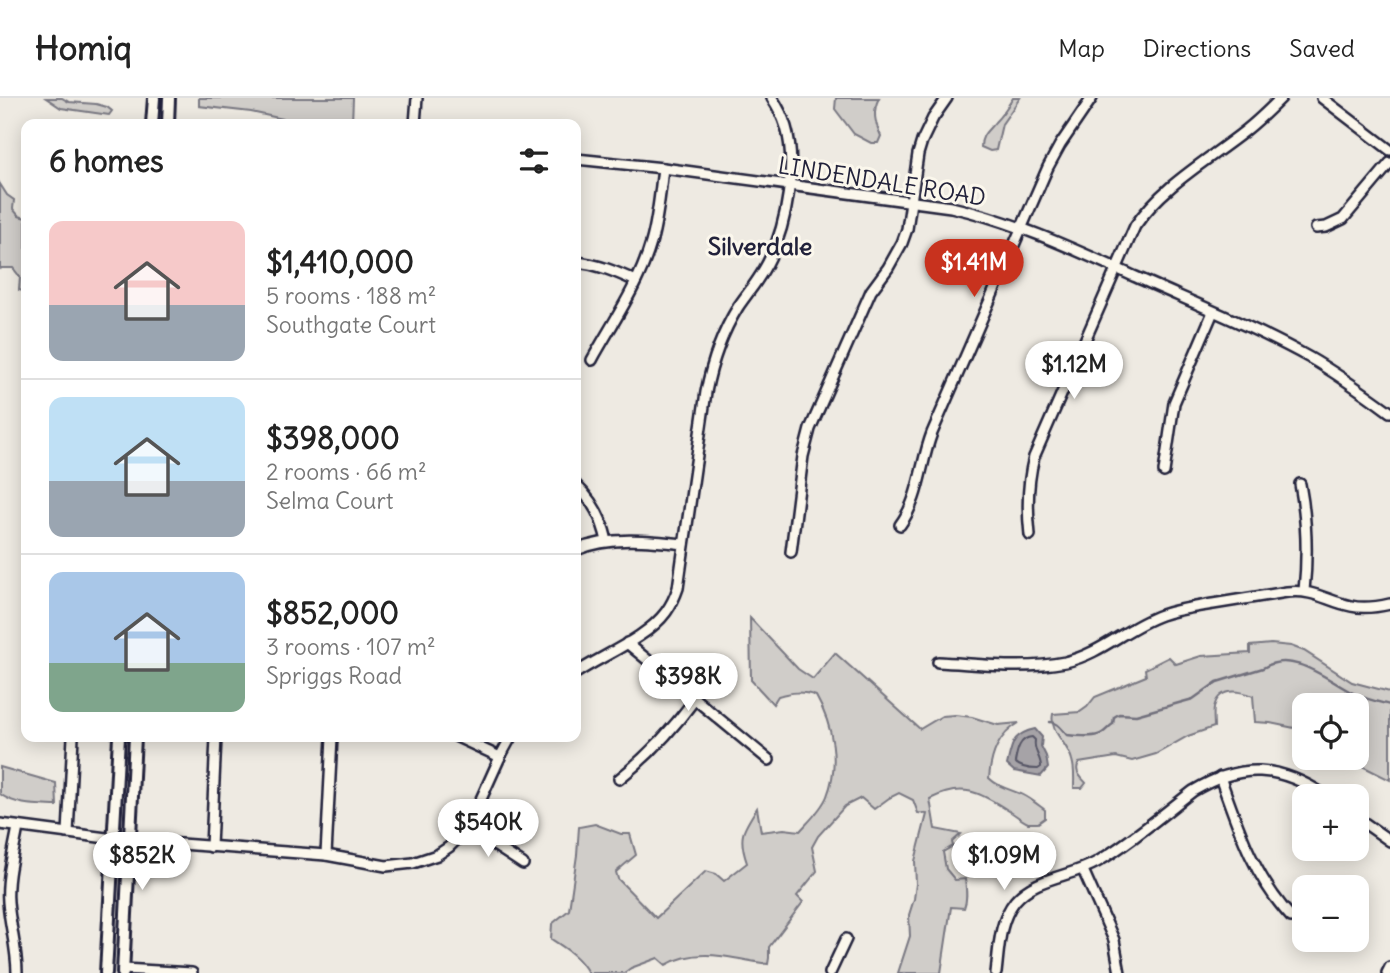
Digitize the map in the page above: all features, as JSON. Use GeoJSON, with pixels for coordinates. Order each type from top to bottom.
{"type":"FeatureCollection","features":[{"type":"Feature","properties":{"kind":"main road"},"geometry":{"type":"LineString","coordinates":[[152,119],[154,98]]}},
{"type":"Feature","properties":{"kind":"main road"},"geometry":{"type":"LineString","coordinates":[[168,119],[169,98]]}},
{"type":"Feature","properties":{"kind":"main road"},"geometry":{"type":"LineString","coordinates":[[106,973],[119,742]]}},
{"type":"Feature","properties":{"kind":"main road"},"geometry":{"type":"LineString","coordinates":[[123,971],[135,742]]}},
{"type":"Feature","properties":{"kind":"street"},"geometry":{"type":"LineString","coordinates":[[415,119],[417,98]]}},
{"type":"Feature","properties":{"kind":"street"},"geometry":{"type":"LineString","coordinates":[[581,670],[660,620],[673,600],[680,580],[710,370],[726,328],[771,257],[779,234],[789,184],[789,142],[786,127],[772,98]]}},
{"type":"Feature","properties":{"kind":"street"},"geometry":{"type":"LineString","coordinates":[[791,552],[803,456],[810,429],[870,291],[888,268],[902,243],[907,229],[922,141],[947,98]]}},
{"type":"Feature","properties":{"kind":"street"},"geometry":{"type":"LineString","coordinates":[[900,526],[912,508],[932,433],[1020,228],[1048,167],[1092,98]]}},
{"type":"Feature","properties":{"kind":"street"},"geometry":{"type":"LineString","coordinates":[[1030,535],[1028,489],[1034,457],[1135,226],[1172,186],[1245,131],[1281,98]]}},
{"type":"Feature","properties":{"kind":"street"},"geometry":{"type":"LineString","coordinates":[[1322,98],[1390,150]]}},
{"type":"Feature","properties":{"kind":"street","name":"LINDENDALE ROAD"},"geometry":{"type":"LineString","coordinates":[[581,160],[789,184],[975,212],[1116,268],[1254,329],[1313,360],[1390,412]]}},
{"type":"Feature","properties":{"kind":"street"},"geometry":{"type":"LineString","coordinates":[[1316,228],[1326,227],[1343,219],[1390,163]]}},
{"type":"Feature","properties":{"kind":"street"},"geometry":{"type":"LineString","coordinates":[[592,359],[644,262],[653,236],[663,168]]}},
{"type":"Feature","properties":{"kind":"street"},"geometry":{"type":"LineString","coordinates":[[581,263],[607,268],[636,281]]}},
{"type":"Feature","properties":{"kind":"street"},"geometry":{"type":"LineString","coordinates":[[1164,472],[1174,403],[1213,312]]}},
{"type":"Feature","properties":{"kind":"street"},"geometry":{"type":"LineString","coordinates":[[1300,484],[1306,513],[1307,539],[1304,592]]}},
{"type":"Feature","properties":{"kind":"street"},"geometry":{"type":"LineString","coordinates":[[581,490],[598,513],[607,541]]}},
{"type":"Feature","properties":{"kind":"street"},"geometry":{"type":"LineString","coordinates":[[581,549],[607,541],[629,540],[684,544]]}},
{"type":"Feature","properties":{"kind":"street"},"geometry":{"type":"LineString","coordinates":[[938,662],[1025,666],[1067,661],[1095,651],[1161,615],[1287,593],[1317,594],[1351,606],[1378,607],[1390,604]]}},
{"type":"Feature","properties":{"kind":"street"},"geometry":{"type":"LineString","coordinates":[[626,643],[769,760]]}},
{"type":"Feature","properties":{"kind":"street"},"geometry":{"type":"LineString","coordinates":[[619,779],[670,732],[695,699]]}},
{"type":"Feature","properties":{"kind":"street"},"geometry":{"type":"LineString","coordinates":[[68,833],[73,742]]}},
{"type":"Feature","properties":{"kind":"street"},"geometry":{"type":"LineString","coordinates":[[211,847],[216,742]]}},
{"type":"Feature","properties":{"kind":"street"},"geometry":{"type":"LineString","coordinates":[[326,855],[332,742]]}},
{"type":"Feature","properties":{"kind":"street"},"geometry":{"type":"LineString","coordinates":[[468,742],[500,757]]}},
{"type":"Feature","properties":{"kind":"street"},"geometry":{"type":"LineString","coordinates":[[0,824],[114,839],[326,855],[386,866],[414,863],[437,855],[468,828],[508,742]]}},
{"type":"Feature","properties":{"kind":"street"},"geometry":{"type":"LineString","coordinates":[[996,973],[1002,927],[1007,914],[1014,903],[1035,886],[1083,870],[1112,853],[1192,791],[1220,777],[1244,771],[1275,772],[1307,784]]}},
{"type":"Feature","properties":{"kind":"street"},"geometry":{"type":"LineString","coordinates":[[1220,777],[1256,870],[1276,901],[1291,917]]}},
{"type":"Feature","properties":{"kind":"street"},"geometry":{"type":"LineString","coordinates":[[1369,826],[1390,841]]}},
{"type":"Feature","properties":{"kind":"street"},"geometry":{"type":"LineString","coordinates":[[17,973],[8,891],[18,827]]}},
{"type":"Feature","properties":{"kind":"street"},"geometry":{"type":"LineString","coordinates":[[468,828],[523,864]]}},
{"type":"Feature","properties":{"kind":"street"},"geometry":{"type":"LineString","coordinates":[[1083,870],[1114,940],[1120,973]]}},
{"type":"Feature","properties":{"kind":"street"},"geometry":{"type":"LineString","coordinates":[[830,973],[846,939]]}},
{"type":"Feature","properties":{"kind":"street"},"geometry":{"type":"LineString","coordinates":[[1387,973],[1390,967]]}},
{"type":"Feature","properties":{"kind":"street"},"geometry":{"type":"LineString","coordinates":[[123,971],[192,973]]}},
{"type":"Feature","properties":{"kind":"shaded area"},"geometry":{"type":"Polygon","coordinates":[[[46,98],[96,104],[112,111],[109,115],[61,108],[46,98]]]}},
{"type":"Feature","properties":{"kind":"shaded area"},"geometry":{"type":"Polygon","coordinates":[[[199,98],[353,98],[352,119],[283,119],[199,106],[199,98]]]}},
{"type":"Feature","properties":{"kind":"shaded area"},"geometry":{"type":"Polygon","coordinates":[[[836,98],[879,98],[875,112],[881,136],[878,143],[871,143],[854,134],[835,109],[836,98]]]}},
{"type":"Feature","properties":{"kind":"shaded area"},"geometry":{"type":"Polygon","coordinates":[[[1013,98],[1020,98],[1002,124],[996,150],[990,151],[981,147],[985,133],[1013,98]]]}},
{"type":"Feature","properties":{"kind":"shaded area"},"geometry":{"type":"Polygon","coordinates":[[[0,184],[14,200],[13,209],[21,217],[21,291],[20,277],[13,268],[0,270],[0,184]]]}},
{"type":"Feature","properties":{"kind":"shaded area"},"geometry":{"type":"Polygon","coordinates":[[[750,618],[798,669],[813,679],[835,653],[920,729],[942,716],[955,715],[998,725],[1019,723],[1006,733],[997,746],[989,778],[1033,801],[1045,810],[1045,818],[1038,823],[1028,823],[980,794],[961,790],[930,799],[935,829],[961,834],[952,842],[953,846],[943,852],[946,869],[955,880],[965,879],[966,890],[964,908],[951,907],[941,973],[898,973],[910,936],[909,915],[916,884],[915,861],[927,814],[918,813],[913,800],[899,793],[874,809],[861,798],[845,806],[818,836],[812,847],[817,871],[797,896],[803,902],[769,947],[768,964],[704,955],[678,959],[666,965],[658,958],[624,973],[588,973],[567,949],[551,939],[552,924],[569,910],[579,827],[595,824],[621,834],[630,834],[636,855],[616,872],[618,879],[656,918],[706,871],[716,874],[724,881],[747,863],[743,834],[757,808],[761,832],[784,829],[800,831],[822,806],[831,783],[834,758],[827,720],[816,696],[788,694],[778,696],[773,704],[751,680],[750,618]]]}},
{"type":"Feature","properties":{"kind":"shaded area"},"geometry":{"type":"Polygon","coordinates":[[[1250,646],[1291,646],[1304,651],[1352,682],[1390,692],[1390,780],[1369,770],[1369,693],[1292,693],[1292,728],[1255,722],[1253,696],[1229,692],[1216,701],[1214,727],[1188,736],[1156,754],[1132,761],[1116,757],[1079,763],[1077,771],[1086,783],[1082,788],[1074,788],[1072,760],[1056,732],[1053,714],[1080,712],[1095,697],[1146,676],[1145,669],[1169,657],[1176,664],[1201,656],[1250,653],[1250,646]]]}},
{"type":"Feature","properties":{"kind":"shaded area"},"geometry":{"type":"Polygon","coordinates":[[[0,767],[56,783],[57,806],[20,803],[0,794],[0,767]]]}},
{"type":"Feature","properties":{"kind":"water"},"geometry":{"type":"Polygon","coordinates":[[[1035,729],[1042,737],[1041,746],[1048,768],[1041,776],[1014,771],[1007,765],[1017,737],[1035,729]]]}},
{"type":"Feature","properties":{"kind":"waterway"},"geometry":{"type":"LineString","coordinates":[[1050,722],[1058,725],[1067,735],[1098,735],[1113,724],[1114,717],[1119,714],[1136,715],[1193,699],[1217,682],[1274,663],[1286,662],[1310,668],[1358,695],[1390,705]]}},
{"type":"Feature","properties":{"kind":"district","name":"Silverdale"},"geometry":{"type":"Point","coordinates":[760,246]}}]}
